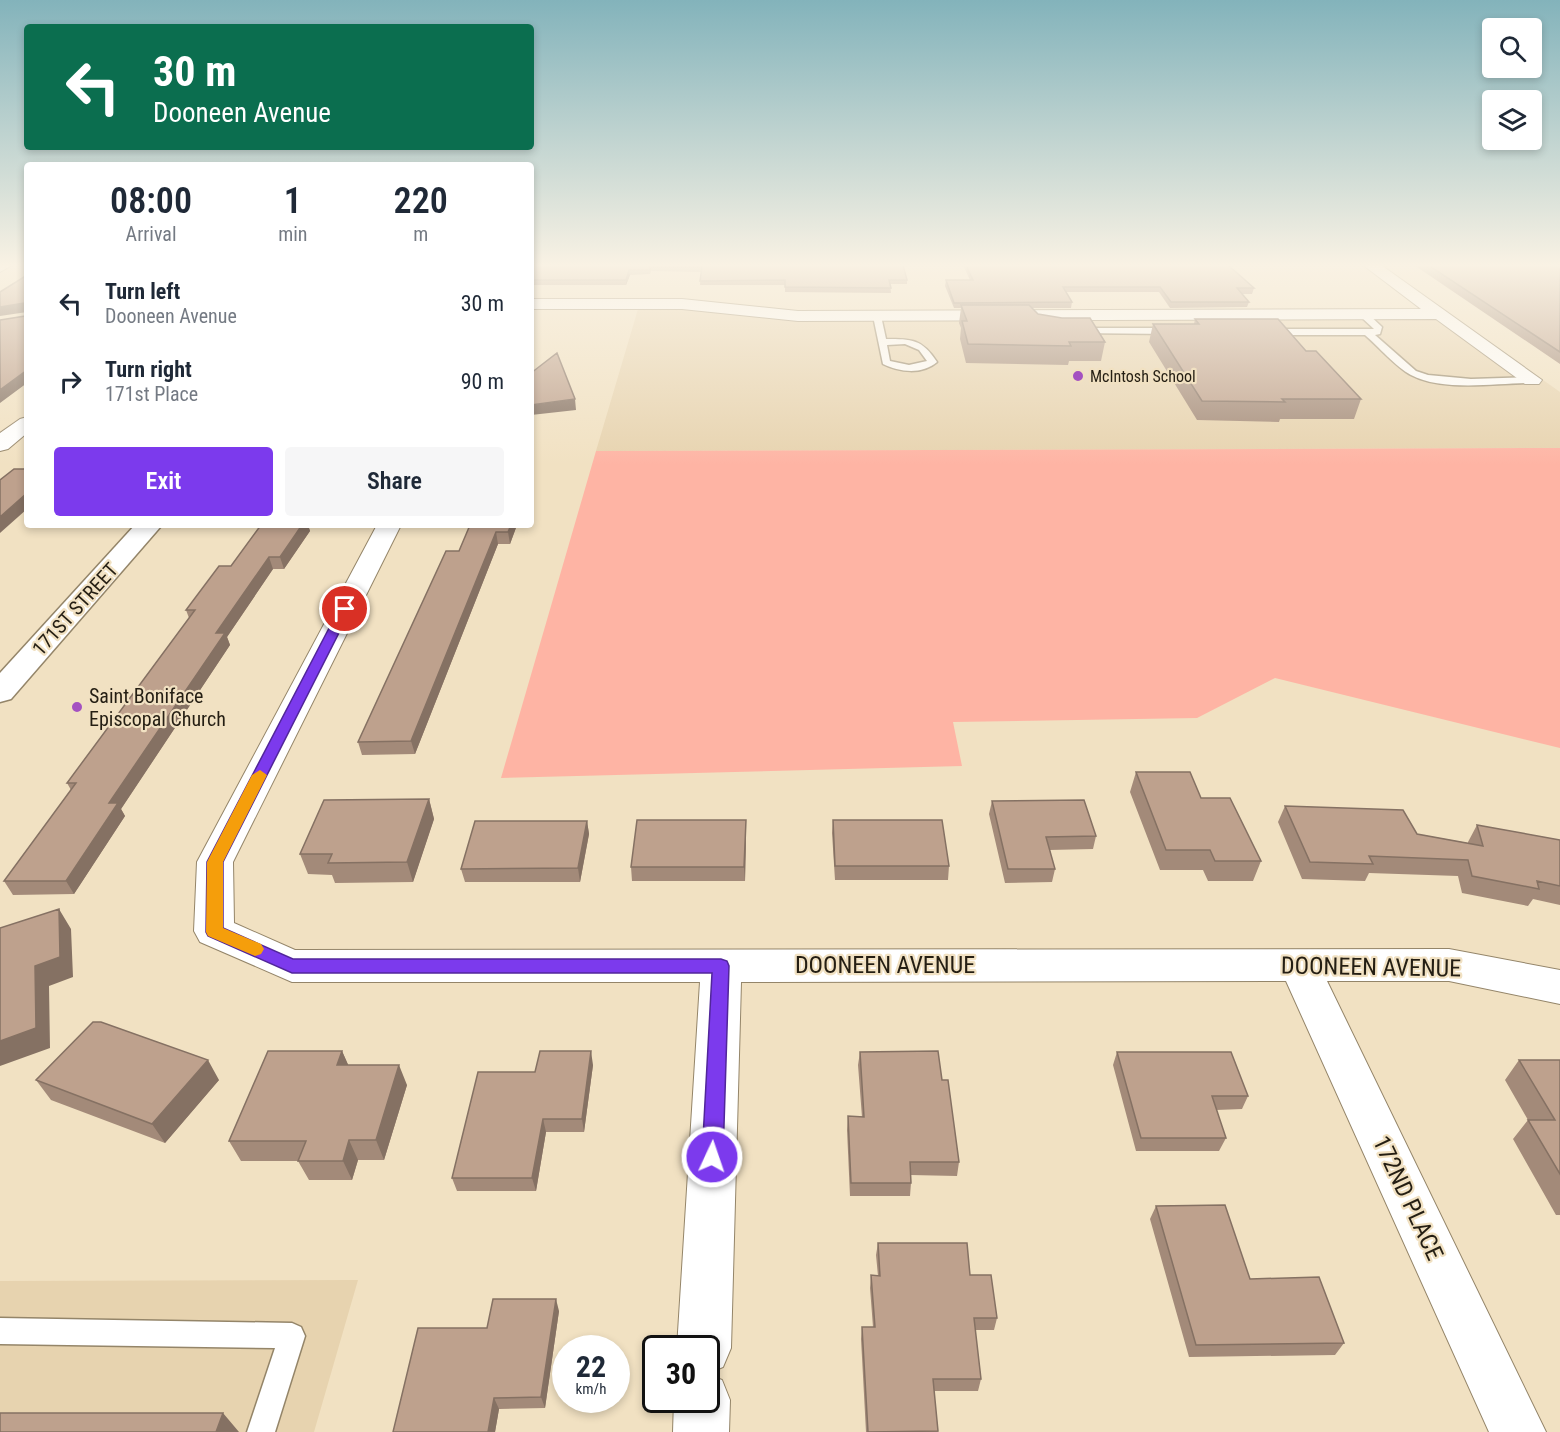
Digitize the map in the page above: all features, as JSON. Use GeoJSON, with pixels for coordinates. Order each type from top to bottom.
{"type":"FeatureCollection","features":[{"type":"Feature","properties":{"kind":"street"},"geometry":{"type":"LineString","coordinates":[[1463,332],[1532,380]]}},
{"type":"Feature","properties":{"kind":"street"},"geometry":{"type":"LineString","coordinates":[[0,444],[24,425]]}},
{"type":"Feature","properties":{"kind":"street","name":"171ST STREET"},"geometry":{"type":"LineString","coordinates":[[0,692],[146,528]]}},
{"type":"Feature","properties":{"kind":"street","name":"DOONEEN AVENUE"},"geometry":{"type":"LineString","coordinates":[[387,528],[215,862],[214,932],[292,966],[1449,965],[1560,987]]}},
{"type":"Feature","properties":{"kind":"street","name":"172ND PLACE"},"geometry":{"type":"LineString","coordinates":[[1298,964],[1518,1432]]}},
{"type":"Feature","properties":{"kind":"street"},"geometry":{"type":"LineString","coordinates":[[705,1335],[721,966]]}},
{"type":"Feature","properties":{"kind":"street"},"geometry":{"type":"LineString","coordinates":[[700,1432],[701,1413]]}},
{"type":"Feature","properties":{"kind":"lane"},"geometry":{"type":"LineString","coordinates":[[880,332],[882,342],[886,362],[891,365],[919,367],[932,362],[925,348],[919,344],[882,342]]}},
{"type":"Feature","properties":{"kind":"lane"},"geometry":{"type":"LineString","coordinates":[[1165,332],[1185,332]]}},
{"type":"Feature","properties":{"kind":"lane"},"geometry":{"type":"LineString","coordinates":[[1266,332],[1377,332]]}},
{"type":"Feature","properties":{"kind":"lane"},"geometry":{"type":"LineString","coordinates":[[1368,332],[1413,373],[1422,377],[1446,380],[1532,380]]}},
{"type":"Feature","properties":{"kind":"lane"},"geometry":{"type":"LineString","coordinates":[[0,1330],[292,1336],[261,1432]]}},
{"type":"Feature","properties":{"kind":"shaded area","name":"McIntosh School"},"geometry":{"type":"Polygon","coordinates":[[[631,332],[1475,332],[1560,392],[1560,448],[596,451],[631,332]]]}},
{"type":"Feature","properties":{"kind":"shaded area"},"geometry":{"type":"Polygon","coordinates":[[[1560,448],[1560,748],[1275,678],[1197,718],[953,722],[962,766],[501,778],[596,451],[1560,448]]]}},
{"type":"Feature","properties":{"kind":"shaded area"},"geometry":{"type":"Polygon","coordinates":[[[358,1280],[314,1432],[0,1432],[0,1281],[358,1280]]]}},
{"type":"Feature","properties":{"kind":"building"},"geometry":{"type":"Polygon","coordinates":[[[0,332],[24,332],[24,372],[0,390],[0,332]]]}},
{"type":"Feature","properties":{"kind":"building"},"geometry":{"type":"Polygon","coordinates":[[[965,332],[1099,332],[1105,342],[1069,342],[1071,346],[968,344],[965,332]]]}},
{"type":"Feature","properties":{"kind":"building"},"geometry":{"type":"Polygon","coordinates":[[[1158,332],[1289,332],[1306,351],[1316,351],[1361,399],[1282,399],[1285,402],[1202,401],[1158,332]]]}},
{"type":"Feature","properties":{"kind":"building"},"geometry":{"type":"Polygon","coordinates":[[[1529,332],[1560,332],[1560,352],[1529,332]]]}},
{"type":"Feature","properties":{"kind":"building"},"geometry":{"type":"Polygon","coordinates":[[[557,353],[575,399],[534,405],[534,371],[557,353]]]}},
{"type":"Feature","properties":{"kind":"building"},"geometry":{"type":"Polygon","coordinates":[[[14,469],[24,469],[24,496],[0,517],[0,480],[14,469]]]}},
{"type":"Feature","properties":{"kind":"building"},"geometry":{"type":"Polygon","coordinates":[[[259,528],[300,528],[280,557],[269,557],[216,633],[225,633],[109,803],[118,803],[66,881],[4,881],[76,783],[67,783],[195,610],[186,610],[219,566],[231,566],[259,528]]]}},
{"type":"Feature","properties":{"kind":"building"},"geometry":{"type":"Polygon","coordinates":[[[469,528],[510,528],[508,532],[496,532],[411,741],[358,742],[446,551],[459,551],[469,528]]]}},
{"type":"Feature","properties":{"kind":"building"},"geometry":{"type":"Polygon","coordinates":[[[1136,772],[1190,772],[1201,798],[1230,798],[1261,861],[1215,861],[1210,850],[1166,850],[1136,772]]]}},
{"type":"Feature","properties":{"kind":"building"},"geometry":{"type":"Polygon","coordinates":[[[429,799],[407,862],[328,863],[332,854],[300,854],[324,800],[429,799]]]}},
{"type":"Feature","properties":{"kind":"building"},"geometry":{"type":"Polygon","coordinates":[[[1084,800],[1096,836],[1046,837],[1055,869],[1008,869],[992,801],[1084,800]]]}},
{"type":"Feature","properties":{"kind":"building"},"geometry":{"type":"Polygon","coordinates":[[[1285,806],[1403,810],[1417,834],[1483,846],[1477,825],[1560,840],[1560,886],[1537,881],[1539,889],[1472,876],[1468,860],[1369,856],[1373,864],[1310,862],[1285,806]]]}},
{"type":"Feature","properties":{"kind":"building"},"geometry":{"type":"Polygon","coordinates":[[[637,820],[746,820],[744,867],[631,867],[637,820]]]}},
{"type":"Feature","properties":{"kind":"building"},"geometry":{"type":"Polygon","coordinates":[[[833,820],[942,820],[949,866],[835,866],[833,820]]]}},
{"type":"Feature","properties":{"kind":"building"},"geometry":{"type":"Polygon","coordinates":[[[475,821],[587,821],[578,868],[461,869],[475,821]]]}},
{"type":"Feature","properties":{"kind":"building"},"geometry":{"type":"Polygon","coordinates":[[[59,909],[60,957],[35,966],[36,1028],[0,1041],[0,928],[59,909]]]}},
{"type":"Feature","properties":{"kind":"building"},"geometry":{"type":"Polygon","coordinates":[[[93,1022],[101,1022],[208,1060],[152,1124],[36,1080],[93,1022]]]}},
{"type":"Feature","properties":{"kind":"building"},"geometry":{"type":"Polygon","coordinates":[[[268,1051],[342,1051],[337,1065],[399,1065],[376,1140],[349,1140],[343,1161],[298,1161],[306,1141],[229,1141],[268,1051]]]}},
{"type":"Feature","properties":{"kind":"building"},"geometry":{"type":"Polygon","coordinates":[[[540,1051],[591,1051],[582,1119],[543,1119],[532,1178],[452,1178],[478,1072],[535,1072],[540,1051]]]}},
{"type":"Feature","properties":{"kind":"building"},"geometry":{"type":"Polygon","coordinates":[[[938,1051],[942,1080],[948,1080],[959,1162],[910,1162],[911,1183],[851,1183],[848,1116],[864,1117],[860,1052],[938,1051]]]}},
{"type":"Feature","properties":{"kind":"building"},"geometry":{"type":"Polygon","coordinates":[[[1117,1052],[1231,1052],[1248,1096],[1212,1096],[1226,1138],[1141,1138],[1117,1052]]]}},
{"type":"Feature","properties":{"kind":"building"},"geometry":{"type":"Polygon","coordinates":[[[1519,1060],[1560,1060],[1560,1174],[1528,1120],[1555,1120],[1519,1060]]]}},
{"type":"Feature","properties":{"kind":"building"},"geometry":{"type":"Polygon","coordinates":[[[1225,1205],[1250,1279],[1319,1277],[1344,1343],[1196,1345],[1156,1206],[1225,1205]]]}},
{"type":"Feature","properties":{"kind":"building"},"geometry":{"type":"Polygon","coordinates":[[[878,1243],[967,1243],[970,1275],[991,1275],[997,1318],[974,1318],[981,1379],[933,1379],[938,1431],[868,1432],[862,1327],[875,1327],[871,1275],[880,1276],[878,1243]]]}},
{"type":"Feature","properties":{"kind":"building"},"geometry":{"type":"Polygon","coordinates":[[[493,1299],[556,1299],[541,1397],[494,1398],[488,1432],[393,1432],[418,1328],[487,1328],[493,1299]]]}},
{"type":"Feature","properties":{"kind":"building"},"geometry":{"type":"Polygon","coordinates":[[[0,1413],[223,1413],[216,1432],[0,1432],[0,1413]]]}},
{"type":"Feature","properties":{"kind":"slow traffic"},"geometry":{"type":"LineString","coordinates":[[255,949],[214,932],[215,862],[260,775]]}},
{"type":"Feature","properties":{"kind":"place","name":"McIntosh School"},"geometry":{"type":"Point","coordinates":[1078,376]}},
{"type":"Feature","properties":{"kind":"place","name":"Saint Boniface Episcopal Church"},"geometry":{"type":"Point","coordinates":[77,707]}},
{"type":"Feature","properties":{"kind":"route"},"geometry":{"type":"LineString","coordinates":[[345,609],[215,862],[214,932],[292,966],[721,966],[712,1157]]}}]}
